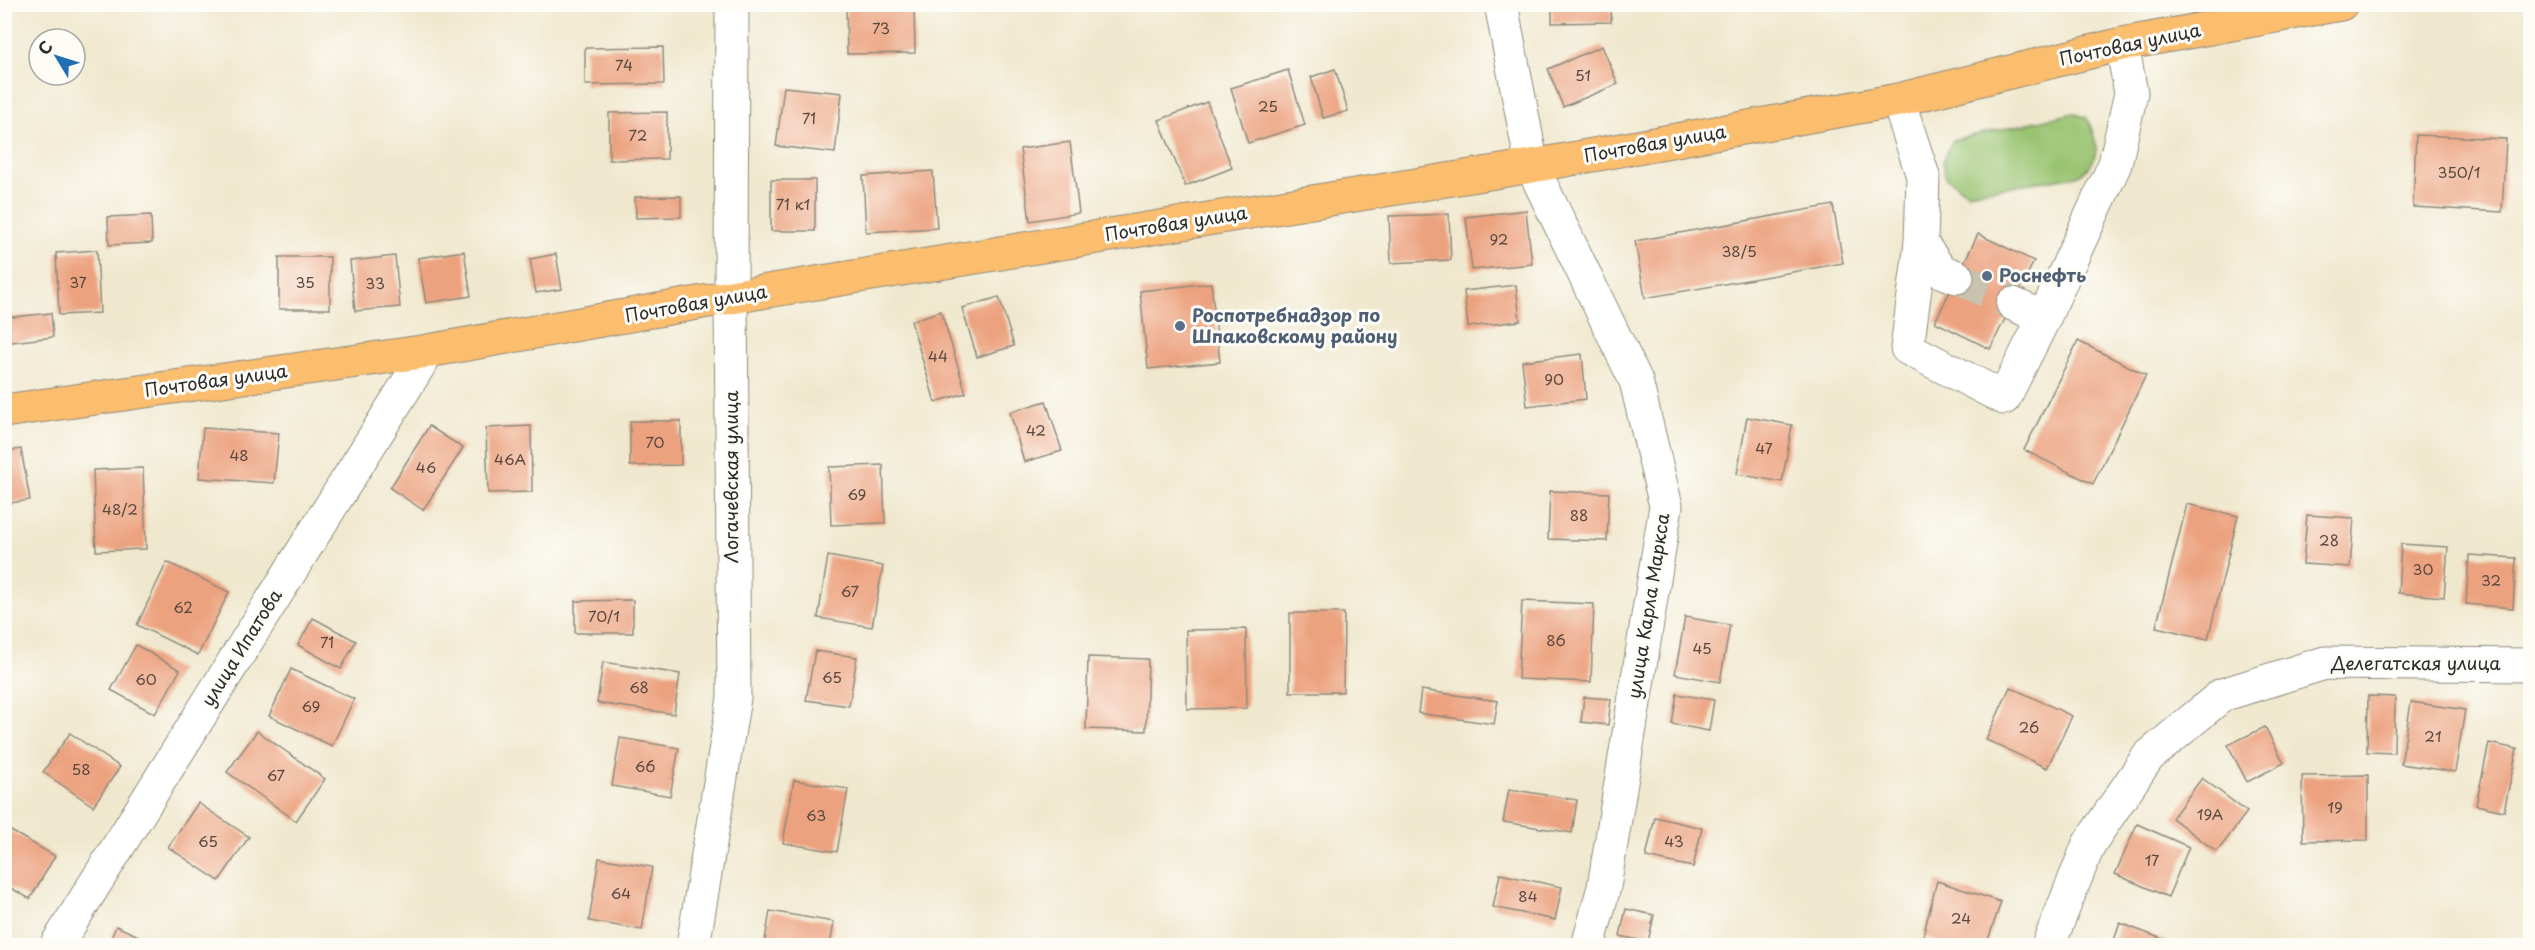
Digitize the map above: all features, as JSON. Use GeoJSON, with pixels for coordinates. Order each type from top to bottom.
{"type":"FeatureCollection","features":[{"type":"Feature","properties":{"kind":"main road","name":"Почтовая улица"},"geometry":{"type":"LineString","coordinates":[[4,411],[428,351],[731,297],[1532,166],[1898,99],[2121,44],[2341,4]]}},
{"type":"Feature","properties":{"kind":"street","name":"Логачевская улица"},"geometry":{"type":"LineString","coordinates":[[693,945],[734,698],[731,297],[732,4]]}},
{"type":"Feature","properties":{"kind":"street","name":"улица Карла Маркса"},"geometry":{"type":"LineString","coordinates":[[1501,4],[1532,166],[1636,381],[1666,507],[1604,887],[1587,945]]}},
{"type":"Feature","properties":{"kind":"street"},"geometry":{"type":"LineString","coordinates":[[1898,99],[1923,176],[1921,243],[1907,348],[2004,398],[2044,318],[2115,164],[2131,93],[2121,44]]}},
{"type":"Feature","properties":{"kind":"street"},"geometry":{"type":"LineString","coordinates":[[1921,243],[1941,271],[1957,277]]}},
{"type":"Feature","properties":{"kind":"street"},"geometry":{"type":"LineString","coordinates":[[2013,304],[2044,318]]}},
{"type":"Feature","properties":{"kind":"street","name":"улица Ипатова"},"geometry":{"type":"LineString","coordinates":[[56,945],[428,351]]}},
{"type":"Feature","properties":{"kind":"street","name":"Делегатская улица"},"geometry":{"type":"LineString","coordinates":[[2048,945],[2089,844],[2148,757],[2222,695],[2325,663],[2530,665]]}},
{"type":"Feature","properties":{"kind":"green space"},"geometry":{"type":"Polygon","coordinates":[[[2074,113],[2087,118],[2096,143],[2091,164],[2077,176],[1967,193],[1945,176],[1943,161],[1953,140],[2074,113]]]}},
{"type":"Feature","properties":{"kind":"building"},"geometry":{"type":"Polygon","coordinates":[[[846,4],[914,4],[915,53],[847,54],[846,4]]]}},
{"type":"Feature","properties":{"kind":"building"},"geometry":{"type":"Polygon","coordinates":[[[1552,4],[1611,4],[1611,22],[1552,23],[1552,4]]]}},
{"type":"Feature","properties":{"kind":"building"},"geometry":{"type":"Polygon","coordinates":[[[1602,46],[1618,84],[1563,107],[1548,69],[1602,46]]]}},
{"type":"Feature","properties":{"kind":"building"},"geometry":{"type":"Polygon","coordinates":[[[663,47],[664,84],[585,85],[585,48],[663,47]]]}},
{"type":"Feature","properties":{"kind":"building"},"geometry":{"type":"Polygon","coordinates":[[[1335,69],[1348,111],[1323,118],[1311,77],[1335,69]]]}},
{"type":"Feature","properties":{"kind":"building"},"geometry":{"type":"Polygon","coordinates":[[[1288,70],[1305,125],[1248,143],[1231,88],[1288,70]]]}},
{"type":"Feature","properties":{"kind":"building"},"geometry":{"type":"Polygon","coordinates":[[[784,87],[842,93],[835,153],[776,146],[784,87]]]}},
{"type":"Feature","properties":{"kind":"building"},"geometry":{"type":"Polygon","coordinates":[[[1207,102],[1232,168],[1185,186],[1159,120],[1207,102]]]}},
{"type":"Feature","properties":{"kind":"building"},"geometry":{"type":"Polygon","coordinates":[[[667,112],[667,159],[609,160],[609,113],[667,112]]]}},
{"type":"Feature","properties":{"kind":"building"},"geometry":{"type":"Polygon","coordinates":[[[2416,135],[2506,139],[2502,212],[2413,207],[2416,135]]]}},
{"type":"Feature","properties":{"kind":"building"},"geometry":{"type":"Polygon","coordinates":[[[1070,142],[1079,213],[1030,221],[1020,149],[1070,142]]]}},
{"type":"Feature","properties":{"kind":"building"},"geometry":{"type":"Polygon","coordinates":[[[933,171],[937,228],[866,232],[863,176],[933,171]]]}},
{"type":"Feature","properties":{"kind":"building"},"geometry":{"type":"Polygon","coordinates":[[[771,180],[815,180],[815,231],[771,231],[771,180]]]}},
{"type":"Feature","properties":{"kind":"building"},"geometry":{"type":"Polygon","coordinates":[[[681,196],[681,217],[636,218],[635,197],[681,196]]]}},
{"type":"Feature","properties":{"kind":"building"},"geometry":{"type":"Polygon","coordinates":[[[1833,205],[1843,263],[1645,298],[1635,241],[1833,205]]]}},
{"type":"Feature","properties":{"kind":"building"},"geometry":{"type":"Polygon","coordinates":[[[1526,210],[1532,264],[1472,270],[1466,217],[1526,210]]]}},
{"type":"Feature","properties":{"kind":"building"},"geometry":{"type":"Polygon","coordinates":[[[1449,214],[1451,260],[1391,263],[1389,216],[1449,214]]]}},
{"type":"Feature","properties":{"kind":"building"},"geometry":{"type":"Polygon","coordinates":[[[151,215],[152,243],[109,245],[108,217],[151,215]]]}},
{"type":"Feature","properties":{"kind":"building"},"geometry":{"type":"Polygon","coordinates":[[[1978,234],[2034,261],[1990,349],[1935,322],[1978,234]]]}},
{"type":"Feature","properties":{"kind":"building"},"geometry":{"type":"Polygon","coordinates":[[[97,250],[100,313],[59,315],[56,253],[97,250]]]}},
{"type":"Feature","properties":{"kind":"building"},"geometry":{"type":"Polygon","coordinates":[[[464,251],[471,296],[426,303],[418,258],[464,251]]]}},
{"type":"Feature","properties":{"kind":"building"},"geometry":{"type":"Polygon","coordinates":[[[556,254],[562,289],[536,293],[530,259],[556,254]]]}},
{"type":"Feature","properties":{"kind":"building"},"geometry":{"type":"Polygon","coordinates":[[[395,256],[400,307],[355,311],[350,261],[395,256]]]}},
{"type":"Feature","properties":{"kind":"building"},"geometry":{"type":"Polygon","coordinates":[[[279,257],[330,257],[330,309],[279,309],[279,257]]]}},
{"type":"Feature","properties":{"kind":"building","name":"Роспотребнадзор по Шпаковскому району"},"geometry":{"type":"Polygon","coordinates":[[[1211,283],[1220,362],[1148,369],[1140,291],[1211,283]]]}},
{"type":"Feature","properties":{"kind":"building"},"geometry":{"type":"Polygon","coordinates":[[[1516,285],[1520,321],[1468,327],[1464,291],[1516,285]]]}},
{"type":"Feature","properties":{"kind":"building"},"geometry":{"type":"Polygon","coordinates":[[[999,297],[1014,346],[977,357],[962,308],[999,297]]]}},
{"type":"Feature","properties":{"kind":"building"},"geometry":{"type":"Polygon","coordinates":[[[941,311],[966,393],[935,402],[911,321],[941,311]]]}},
{"type":"Feature","properties":{"kind":"building"},"geometry":{"type":"Polygon","coordinates":[[[51,313],[53,337],[4,343],[4,318],[51,313]]]}},
{"type":"Feature","properties":{"kind":"building"},"geometry":{"type":"Polygon","coordinates":[[[2078,341],[2146,375],[2093,484],[2024,450],[2078,341]]]}},
{"type":"Feature","properties":{"kind":"building"},"geometry":{"type":"Polygon","coordinates":[[[1582,354],[1586,399],[1527,406],[1522,361],[1582,354]]]}},
{"type":"Feature","properties":{"kind":"building"},"geometry":{"type":"Polygon","coordinates":[[[1046,401],[1062,451],[1024,462],[1010,412],[1046,401]]]}},
{"type":"Feature","properties":{"kind":"building"},"geometry":{"type":"Polygon","coordinates":[[[1747,417],[1792,425],[1782,482],[1737,474],[1747,417]]]}},
{"type":"Feature","properties":{"kind":"building"},"geometry":{"type":"Polygon","coordinates":[[[630,421],[681,421],[681,465],[630,466],[630,421]]]}},
{"type":"Feature","properties":{"kind":"building"},"geometry":{"type":"Polygon","coordinates":[[[429,426],[463,448],[423,510],[390,488],[429,426]]]}},
{"type":"Feature","properties":{"kind":"building"},"geometry":{"type":"Polygon","coordinates":[[[531,426],[532,492],[488,493],[486,428],[531,426]]]}},
{"type":"Feature","properties":{"kind":"building"},"geometry":{"type":"Polygon","coordinates":[[[203,428],[279,433],[274,483],[199,478],[203,428]]]}},
{"type":"Feature","properties":{"kind":"building"},"geometry":{"type":"Polygon","coordinates":[[[21,449],[30,500],[4,504],[4,452],[21,449]]]}},
{"type":"Feature","properties":{"kind":"building"},"geometry":{"type":"Polygon","coordinates":[[[883,465],[885,523],[831,525],[829,467],[883,465]]]}},
{"type":"Feature","properties":{"kind":"building"},"geometry":{"type":"Polygon","coordinates":[[[143,468],[146,549],[96,551],[93,470],[143,468]]]}},
{"type":"Feature","properties":{"kind":"building"},"geometry":{"type":"Polygon","coordinates":[[[1550,491],[1609,493],[1607,541],[1548,539],[1550,491]]]}},
{"type":"Feature","properties":{"kind":"building"},"geometry":{"type":"Polygon","coordinates":[[[2187,504],[2238,516],[2208,639],[2156,627],[2187,504]]]}},
{"type":"Feature","properties":{"kind":"building"},"geometry":{"type":"Polygon","coordinates":[[[2307,515],[2354,518],[2350,567],[2303,564],[2307,515]]]}},
{"type":"Feature","properties":{"kind":"building"},"geometry":{"type":"Polygon","coordinates":[[[2401,544],[2448,547],[2444,597],[2398,593],[2401,544]]]}},
{"type":"Feature","properties":{"kind":"building"},"geometry":{"type":"Polygon","coordinates":[[[2469,555],[2516,558],[2513,608],[2466,604],[2469,555]]]}},
{"type":"Feature","properties":{"kind":"building"},"geometry":{"type":"Polygon","coordinates":[[[828,556],[883,566],[872,627],[818,618],[828,556]]]}},
{"type":"Feature","properties":{"kind":"building"},"geometry":{"type":"Polygon","coordinates":[[[167,562],[229,592],[198,655],[137,625],[167,562]]]}},
{"type":"Feature","properties":{"kind":"building"},"geometry":{"type":"Polygon","coordinates":[[[633,600],[633,633],[575,633],[575,601],[633,600]]]}},
{"type":"Feature","properties":{"kind":"building"},"geometry":{"type":"Polygon","coordinates":[[[1522,601],[1594,604],[1591,682],[1518,679],[1522,601]]]}},
{"type":"Feature","properties":{"kind":"building"},"geometry":{"type":"Polygon","coordinates":[[[1290,613],[1344,613],[1343,692],[1290,692],[1290,613]]]}},
{"type":"Feature","properties":{"kind":"building"},"geometry":{"type":"Polygon","coordinates":[[[1685,617],[1730,625],[1720,682],[1675,674],[1685,617]]]}},
{"type":"Feature","properties":{"kind":"building"},"geometry":{"type":"Polygon","coordinates":[[[313,618],[356,641],[341,669],[298,645],[313,618]]]}},
{"type":"Feature","properties":{"kind":"building"},"geometry":{"type":"Polygon","coordinates":[[[1246,629],[1247,708],[1187,709],[1186,630],[1246,629]]]}},
{"type":"Feature","properties":{"kind":"building"},"geometry":{"type":"Polygon","coordinates":[[[136,645],[180,670],[155,714],[111,690],[136,645]]]}},
{"type":"Feature","properties":{"kind":"building"},"geometry":{"type":"Polygon","coordinates":[[[815,651],[857,657],[849,706],[806,700],[815,651]]]}},
{"type":"Feature","properties":{"kind":"building"},"geometry":{"type":"Polygon","coordinates":[[[1088,657],[1148,659],[1146,731],[1086,729],[1088,657]]]}},
{"type":"Feature","properties":{"kind":"building"},"geometry":{"type":"Polygon","coordinates":[[[603,662],[680,674],[674,714],[597,703],[603,662]]]}},
{"type":"Feature","properties":{"kind":"building"},"geometry":{"type":"Polygon","coordinates":[[[291,669],[354,699],[332,746],[269,716],[291,669]]]}},
{"type":"Feature","properties":{"kind":"building"},"geometry":{"type":"Polygon","coordinates":[[[2010,687],[2072,716],[2047,768],[1986,740],[2010,687]]]}},
{"type":"Feature","properties":{"kind":"building"},"geometry":{"type":"Polygon","coordinates":[[[1421,690],[1498,701],[1494,724],[1418,713],[1421,690]]]}},
{"type":"Feature","properties":{"kind":"building"},"geometry":{"type":"Polygon","coordinates":[[[1677,694],[1714,700],[1709,731],[1672,724],[1677,694]]]}},
{"type":"Feature","properties":{"kind":"building"},"geometry":{"type":"Polygon","coordinates":[[[2368,696],[2395,697],[2394,753],[2367,752],[2368,696]]]}},
{"type":"Feature","properties":{"kind":"building"},"geometry":{"type":"Polygon","coordinates":[[[1584,697],[1611,699],[1608,725],[1581,722],[1584,697]]]}},
{"type":"Feature","properties":{"kind":"building"},"geometry":{"type":"Polygon","coordinates":[[[2411,702],[2465,710],[2455,772],[2401,764],[2411,702]]]}},
{"type":"Feature","properties":{"kind":"building"},"geometry":{"type":"Polygon","coordinates":[[[2265,727],[2284,763],[2247,782],[2228,745],[2265,727]]]}},
{"type":"Feature","properties":{"kind":"building"},"geometry":{"type":"Polygon","coordinates":[[[257,731],[325,779],[296,821],[227,772],[257,731]]]}},
{"type":"Feature","properties":{"kind":"building"},"geometry":{"type":"Polygon","coordinates":[[[70,733],[120,767],[93,806],[43,772],[70,733]]]}},
{"type":"Feature","properties":{"kind":"building"},"geometry":{"type":"Polygon","coordinates":[[[620,738],[679,748],[670,796],[612,786],[620,738]]]}},
{"type":"Feature","properties":{"kind":"building"},"geometry":{"type":"Polygon","coordinates":[[[2489,743],[2517,749],[2504,811],[2476,805],[2489,743]]]}},
{"type":"Feature","properties":{"kind":"building"},"geometry":{"type":"Polygon","coordinates":[[[2368,775],[2368,840],[2303,841],[2302,776],[2368,775]]]}},
{"type":"Feature","properties":{"kind":"building"},"geometry":{"type":"Polygon","coordinates":[[[2202,778],[2247,812],[2217,852],[2172,818],[2202,778]]]}},
{"type":"Feature","properties":{"kind":"building"},"geometry":{"type":"Polygon","coordinates":[[[794,780],[848,789],[837,852],[783,843],[794,780]]]}},
{"type":"Feature","properties":{"kind":"building"},"geometry":{"type":"Polygon","coordinates":[[[1509,789],[1577,800],[1572,833],[1503,822],[1509,789]]]}},
{"type":"Feature","properties":{"kind":"building"},"geometry":{"type":"Polygon","coordinates":[[[198,803],[249,837],[219,881],[168,847],[198,803]]]}},
{"type":"Feature","properties":{"kind":"building"},"geometry":{"type":"Polygon","coordinates":[[[1655,817],[1702,828],[1693,867],[1646,857],[1655,817]]]}},
{"type":"Feature","properties":{"kind":"building"},"geometry":{"type":"Polygon","coordinates":[[[2137,824],[2189,847],[2168,897],[2115,874],[2137,824]]]}},
{"type":"Feature","properties":{"kind":"building"},"geometry":{"type":"Polygon","coordinates":[[[4,827],[55,856],[30,899],[4,884],[4,827]]]}},
{"type":"Feature","properties":{"kind":"building"},"geometry":{"type":"Polygon","coordinates":[[[599,858],[652,867],[642,930],[589,921],[599,858]]]}},
{"type":"Feature","properties":{"kind":"building"},"geometry":{"type":"Polygon","coordinates":[[[1500,874],[1562,887],[1555,920],[1493,907],[1500,874]]]}},
{"type":"Feature","properties":{"kind":"building"},"geometry":{"type":"Polygon","coordinates":[[[1937,881],[2001,902],[1986,946],[1949,946],[1923,936],[1937,881]]]}},
{"type":"Feature","properties":{"kind":"building"},"geometry":{"type":"Polygon","coordinates":[[[1626,909],[1654,915],[1648,942],[1620,936],[1626,909]]]}},
{"type":"Feature","properties":{"kind":"building"},"geometry":{"type":"Polygon","coordinates":[[[770,911],[834,922],[830,946],[764,946],[770,911]]]}},
{"type":"Feature","properties":{"kind":"building"},"geometry":{"type":"Polygon","coordinates":[[[2120,923],[2165,940],[2163,946],[2112,946],[2120,923]]]}},
{"type":"Feature","properties":{"kind":"building"},"geometry":{"type":"Polygon","coordinates":[[[116,926],[161,946],[108,946],[116,926]]]}},
{"type":"Feature","properties":{"kind":"tunnel"},"geometry":{"type":"LineString","coordinates":[[1957,277],[2013,304]]}},
{"type":"Feature","properties":{"kind":"place","name":"Роснефть"},"geometry":{"type":"Point","coordinates":[1987,276]}},
{"type":"Feature","properties":{"kind":"place","name":"Роспотребнадзор по Шпаковскому району"},"geometry":{"type":"Point","coordinates":[1180,326]}}]}
